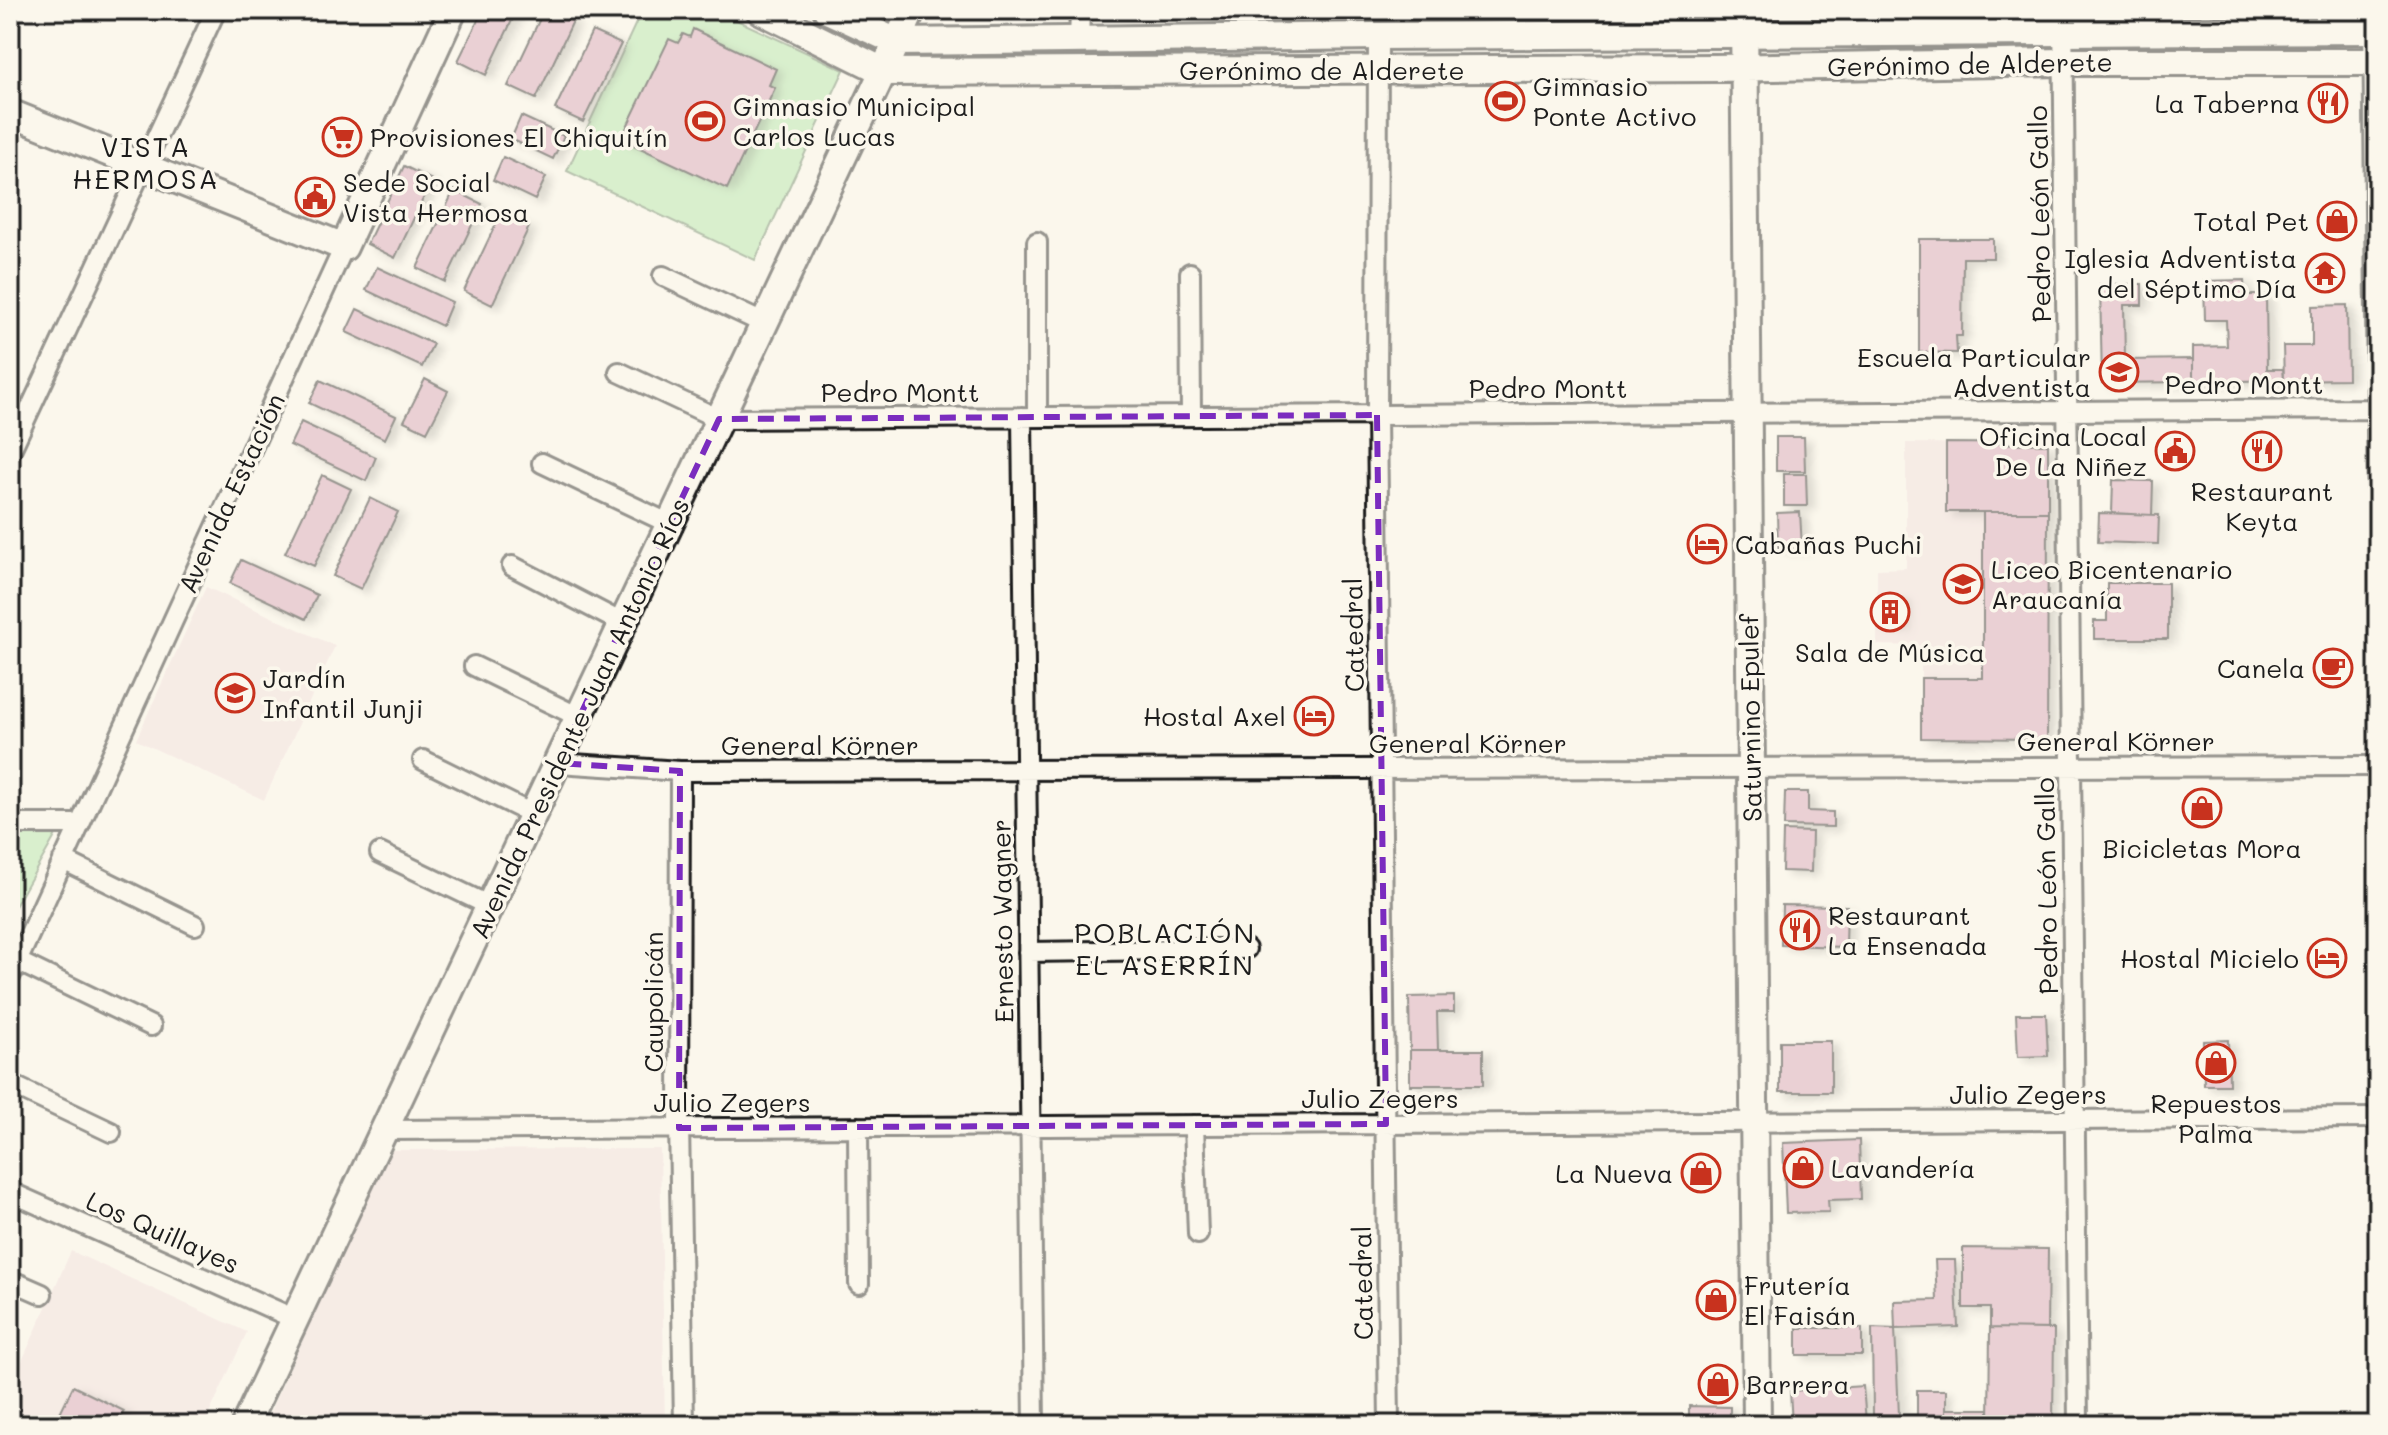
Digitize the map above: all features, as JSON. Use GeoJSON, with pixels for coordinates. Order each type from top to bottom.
{"type":"FeatureCollection","features":[{"type":"Feature","properties":{"kind":"main road","name":"Avenida Estación"},"geometry":{"type":"LineString","coordinates":[[344,247],[453,10]]}},
{"type":"Feature","properties":{"kind":"main road","name":"Gerónimo de Alderete"},"geometry":{"type":"LineString","coordinates":[[760,10],[885,72],[2376,62]]}},
{"type":"Feature","properties":{"kind":"main road","name":"Gerónimo de Alderete"},"geometry":{"type":"LineString","coordinates":[[827,10],[897,42],[1378,36],[1744,23],[2375,24]]}},
{"type":"Feature","properties":{"kind":"main road","name":"Avenida Presidente Juan Antonio Ríos"},"geometry":{"type":"LineString","coordinates":[[245,1425],[912,10]]}},
{"type":"Feature","properties":{"kind":"main road","name":"Saturnino Epulef"},"geometry":{"type":"LineString","coordinates":[[1744,23],[1757,1425]]}},
{"type":"Feature","properties":{"kind":"main road"},"geometry":{"type":"LineString","coordinates":[[10,113],[344,247]]}},
{"type":"Feature","properties":{"kind":"street"},"geometry":{"type":"LineString","coordinates":[[10,452],[216,10]]}},
{"type":"Feature","properties":{"kind":"street"},"geometry":{"type":"LineString","coordinates":[[1079,41],[1080,10]]}},
{"type":"Feature","properties":{"kind":"street","name":"Pedro León Gallo"},"geometry":{"type":"LineString","coordinates":[[2063,22],[2078,1425]]}},
{"type":"Feature","properties":{"kind":"street"},"geometry":{"type":"LineString","coordinates":[[2375,24],[2378,509]]}},
{"type":"Feature","properties":{"kind":"street","name":"Catedral"},"geometry":{"type":"LineString","coordinates":[[1378,36],[1377,415],[1389,1425]]}},
{"type":"Feature","properties":{"kind":"street","name":"Ernesto Wagner"},"geometry":{"type":"LineString","coordinates":[[1034,1425],[1026,771],[1030,417],[1037,242]]}},
{"type":"Feature","properties":{"kind":"street","name":"Avenida Estación"},"geometry":{"type":"LineString","coordinates":[[14,969],[344,247]]}},
{"type":"Feature","properties":{"kind":"street"},"geometry":{"type":"LineString","coordinates":[[1190,273],[1191,416]]}},
{"type":"Feature","properties":{"kind":"street"},"geometry":{"type":"LineString","coordinates":[[663,276],[765,324]]}},
{"type":"Feature","properties":{"kind":"street"},"geometry":{"type":"LineString","coordinates":[[619,372],[719,419]]}},
{"type":"Feature","properties":{"kind":"street","name":"Pedro Montt"},"geometry":{"type":"LineString","coordinates":[[719,419],[2378,409]]}},
{"type":"Feature","properties":{"kind":"street"},"geometry":{"type":"LineString","coordinates":[[542,463],[670,524]]}},
{"type":"Feature","properties":{"kind":"street"},"geometry":{"type":"LineString","coordinates":[[512,566],[624,624]]}},
{"type":"Feature","properties":{"kind":"street"},"geometry":{"type":"LineString","coordinates":[[474,666],[579,717]]}},
{"type":"Feature","properties":{"kind":"street"},"geometry":{"type":"LineString","coordinates":[[423,760],[534,815]]}},
{"type":"Feature","properties":{"kind":"street","name":"General Körner"},"geometry":{"type":"LineString","coordinates":[[558,763],[680,771],[2378,766]]}},
{"type":"Feature","properties":{"kind":"street","name":"Caupolicán"},"geometry":{"type":"LineString","coordinates":[[680,771],[679,1128],[684,1425]]}},
{"type":"Feature","properties":{"kind":"street"},"geometry":{"type":"LineString","coordinates":[[10,824],[80,824]]}},
{"type":"Feature","properties":{"kind":"street"},"geometry":{"type":"LineString","coordinates":[[380,853],[490,906]]}},
{"type":"Feature","properties":{"kind":"street"},"geometry":{"type":"LineString","coordinates":[[63,860],[195,925]]}},
{"type":"Feature","properties":{"kind":"street"},"geometry":{"type":"LineString","coordinates":[[1028,952],[1246,949]]}},
{"type":"Feature","properties":{"kind":"street"},"geometry":{"type":"LineString","coordinates":[[14,969],[151,1026]]}},
{"type":"Feature","properties":{"kind":"street"},"geometry":{"type":"LineString","coordinates":[[10,1084],[111,1132]]}},
{"type":"Feature","properties":{"kind":"street","name":"Julio Zegers"},"geometry":{"type":"LineString","coordinates":[[383,1130],[2378,1118]]}},
{"type":"Feature","properties":{"kind":"street"},"geometry":{"type":"LineString","coordinates":[[1194,1125],[1198,1234]]}},
{"type":"Feature","properties":{"kind":"street"},"geometry":{"type":"LineString","coordinates":[[858,1127],[859,1284]]}},
{"type":"Feature","properties":{"kind":"street","name":"Los Quillayes"},"geometry":{"type":"LineString","coordinates":[[10,1192],[295,1319]]}},
{"type":"Feature","properties":{"kind":"street"},"geometry":{"type":"LineString","coordinates":[[10,1280],[42,1294]]}},
{"type":"Feature","properties":{"kind":"highlighted area"},"geometry":{"type":"Polygon","coordinates":[[[1377,415],[1386,1124],[679,1128],[680,771],[558,763],[719,419],[1377,415]]]}},
{"type":"Feature","properties":{"kind":"shaded area","name":"Liceo Bicentenario Araucanía"},"geometry":{"type":"Polygon","coordinates":[[[1906,443],[2048,444],[2047,739],[1921,738],[1921,646],[1877,645],[1877,569],[1906,568],[1906,443]]]}},
{"type":"Feature","properties":{"kind":"shaded area","name":"Jardín Infantil Junji"},"geometry":{"type":"Polygon","coordinates":[[[206,587],[335,646],[264,800],[136,740],[206,587]]]}},
{"type":"Feature","properties":{"kind":"shaded area"},"geometry":{"type":"Polygon","coordinates":[[[660,1149],[665,1425],[264,1425],[389,1150],[660,1149]]]}},
{"type":"Feature","properties":{"kind":"shaded area"},"geometry":{"type":"Polygon","coordinates":[[[71,1251],[247,1332],[204,1425],[10,1425],[10,1388],[71,1251]]]}},
{"type":"Feature","properties":{"kind":"green space","name":"Gimnasio Municipal Carlos Lucas"},"geometry":{"type":"Polygon","coordinates":[[[642,10],[715,10],[844,70],[755,260],[567,171],[642,10]]]}},
{"type":"Feature","properties":{"kind":"green space"},"geometry":{"type":"Polygon","coordinates":[[[10,833],[57,833],[10,915],[10,833]]]}},
{"type":"Feature","properties":{"kind":"building"},"geometry":{"type":"Polygon","coordinates":[[[483,10],[517,10],[486,75],[458,61],[483,10]]]}},
{"type":"Feature","properties":{"kind":"building"},"geometry":{"type":"Polygon","coordinates":[[[544,10],[573,21],[536,99],[508,86],[544,10]]]}},
{"type":"Feature","properties":{"kind":"building"},"geometry":{"type":"Polygon","coordinates":[[[693,29],[776,69],[769,85],[775,88],[727,189],[621,139],[669,39],[678,43],[683,34],[690,37],[693,29]]]}},
{"type":"Feature","properties":{"kind":"building"},"geometry":{"type":"Polygon","coordinates":[[[592,31],[621,44],[583,122],[555,109],[592,31]]]}},
{"type":"Feature","properties":{"kind":"building"},"geometry":{"type":"Polygon","coordinates":[[[521,116],[564,136],[553,159],[511,139],[521,116]]]}},
{"type":"Feature","properties":{"kind":"building"},"geometry":{"type":"Polygon","coordinates":[[[503,157],[546,177],[535,200],[493,180],[503,157]]]}},
{"type":"Feature","properties":{"kind":"building"},"geometry":{"type":"Polygon","coordinates":[[[404,166],[432,180],[395,258],[367,244],[404,166]]]}},
{"type":"Feature","properties":{"kind":"building"},"geometry":{"type":"Polygon","coordinates":[[[454,190],[482,204],[445,282],[417,268],[454,190]]]}},
{"type":"Feature","properties":{"kind":"building"},"geometry":{"type":"Polygon","coordinates":[[[501,213],[529,227],[492,305],[464,291],[501,213]]]}},
{"type":"Feature","properties":{"kind":"building"},"geometry":{"type":"Polygon","coordinates":[[[1919,239],[1993,239],[1993,258],[1963,258],[1962,336],[1956,336],[1957,353],[1919,352],[1919,239]]]}},
{"type":"Feature","properties":{"kind":"building"},"geometry":{"type":"Polygon","coordinates":[[[377,267],[452,302],[442,326],[366,290],[377,267]]]}},
{"type":"Feature","properties":{"kind":"building"},"geometry":{"type":"Polygon","coordinates":[[[2244,280],[2245,295],[2266,295],[2267,369],[2283,369],[2284,380],[2193,382],[2193,347],[2227,346],[2226,320],[2205,320],[2204,281],[2244,280]]]}},
{"type":"Feature","properties":{"kind":"building"},"geometry":{"type":"Polygon","coordinates":[[[2100,284],[2142,284],[2142,305],[2124,305],[2125,360],[2193,359],[2193,382],[2102,383],[2100,284]]]}},
{"type":"Feature","properties":{"kind":"building"},"geometry":{"type":"Polygon","coordinates":[[[2347,305],[2348,379],[2284,380],[2283,346],[2312,346],[2312,306],[2347,305]]]}},
{"type":"Feature","properties":{"kind":"building"},"geometry":{"type":"Polygon","coordinates":[[[357,309],[433,344],[422,367],[346,332],[357,309]]]}},
{"type":"Feature","properties":{"kind":"building"},"geometry":{"type":"Polygon","coordinates":[[[425,379],[448,391],[427,432],[404,421],[425,379]]]}},
{"type":"Feature","properties":{"kind":"building"},"geometry":{"type":"Polygon","coordinates":[[[320,380],[396,416],[385,439],[309,403],[320,380]]]}},
{"type":"Feature","properties":{"kind":"building"},"geometry":{"type":"Polygon","coordinates":[[[301,422],[376,457],[366,481],[290,445],[301,422]]]}},
{"type":"Feature","properties":{"kind":"building"},"geometry":{"type":"Polygon","coordinates":[[[1776,437],[1804,437],[1805,471],[1776,471],[1776,437]]]}},
{"type":"Feature","properties":{"kind":"building"},"geometry":{"type":"Polygon","coordinates":[[[1946,443],[2048,444],[2048,512],[1946,512],[1946,443]]]}},
{"type":"Feature","properties":{"kind":"building"},"geometry":{"type":"Polygon","coordinates":[[[1784,474],[1806,474],[1807,506],[1784,506],[1784,474]]]}},
{"type":"Feature","properties":{"kind":"building"},"geometry":{"type":"Polygon","coordinates":[[[322,475],[351,489],[314,566],[285,553],[322,475]]]}},
{"type":"Feature","properties":{"kind":"building"},"geometry":{"type":"Polygon","coordinates":[[[2113,480],[2153,481],[2152,515],[2112,513],[2113,480]]]}},
{"type":"Feature","properties":{"kind":"building"},"geometry":{"type":"Polygon","coordinates":[[[370,498],[398,512],[361,589],[333,576],[370,498]]]}},
{"type":"Feature","properties":{"kind":"building"},"geometry":{"type":"Polygon","coordinates":[[[1800,512],[1802,548],[1778,549],[1777,513],[1800,512]]]}},
{"type":"Feature","properties":{"kind":"building"},"geometry":{"type":"Polygon","coordinates":[[[1983,512],[2048,512],[2047,739],[1921,738],[1921,678],[1983,678],[1983,512]]]}},
{"type":"Feature","properties":{"kind":"building"},"geometry":{"type":"Polygon","coordinates":[[[2099,513],[2159,515],[2158,544],[2098,542],[2099,513]]]}},
{"type":"Feature","properties":{"kind":"building"},"geometry":{"type":"Polygon","coordinates":[[[241,560],[317,595],[306,619],[230,583],[241,560]]]}},
{"type":"Feature","properties":{"kind":"building"},"geometry":{"type":"Polygon","coordinates":[[[2107,583],[2168,583],[2168,639],[2094,639],[2094,621],[2107,621],[2107,583]]]}},
{"type":"Feature","properties":{"kind":"building","name":"Sala de Música"},"geometry":{"type":"Polygon","coordinates":[[[1878,598],[1903,598],[1903,626],[1878,626],[1878,598]]]}},
{"type":"Feature","properties":{"kind":"building"},"geometry":{"type":"Polygon","coordinates":[[[1785,792],[1808,792],[1808,811],[1833,812],[1833,827],[1784,826],[1785,792]]]}},
{"type":"Feature","properties":{"kind":"building"},"geometry":{"type":"Polygon","coordinates":[[[1783,831],[1812,832],[1811,872],[1782,871],[1783,831]]]}},
{"type":"Feature","properties":{"kind":"building"},"geometry":{"type":"Polygon","coordinates":[[[1782,905],[1847,906],[1846,947],[1781,945],[1782,905]]]}},
{"type":"Feature","properties":{"kind":"building"},"geometry":{"type":"Polygon","coordinates":[[[1454,996],[1454,1012],[1437,1012],[1438,1050],[1410,1050],[1409,997],[1454,996]]]}},
{"type":"Feature","properties":{"kind":"building"},"geometry":{"type":"Polygon","coordinates":[[[2016,1014],[2046,1014],[2048,1056],[2018,1057],[2016,1014]]]}},
{"type":"Feature","properties":{"kind":"building","name":"Repuestos Palma"},"geometry":{"type":"Polygon","coordinates":[[[2228,1040],[2229,1085],[2204,1085],[2203,1041],[2228,1040]]]}},
{"type":"Feature","properties":{"kind":"building"},"geometry":{"type":"Polygon","coordinates":[[[1780,1041],[1831,1041],[1831,1092],[1780,1092],[1780,1041]]]}},
{"type":"Feature","properties":{"kind":"building"},"geometry":{"type":"Polygon","coordinates":[[[1410,1050],[1483,1050],[1483,1085],[1410,1085],[1410,1050]]]}},
{"type":"Feature","properties":{"kind":"building"},"geometry":{"type":"Polygon","coordinates":[[[1859,1140],[1861,1199],[1828,1200],[1829,1212],[1786,1213],[1783,1143],[1859,1140]]]}},
{"type":"Feature","properties":{"kind":"building"},"geometry":{"type":"Polygon","coordinates":[[[1963,1248],[2048,1249],[2047,1329],[1990,1328],[1990,1308],[1963,1308],[1963,1248]]]}},
{"type":"Feature","properties":{"kind":"building"},"geometry":{"type":"Polygon","coordinates":[[[1935,1260],[1955,1260],[1958,1327],[1895,1329],[1894,1301],[1937,1300],[1935,1260]]]}},
{"type":"Feature","properties":{"kind":"building"},"geometry":{"type":"Polygon","coordinates":[[[1797,1328],[1862,1328],[1862,1355],[1797,1355],[1797,1328]]]}},
{"type":"Feature","properties":{"kind":"building"},"geometry":{"type":"Polygon","coordinates":[[[1872,1328],[1895,1329],[1899,1415],[1873,1415],[1872,1328]]]}},
{"type":"Feature","properties":{"kind":"building"},"geometry":{"type":"Polygon","coordinates":[[[1990,1328],[2054,1329],[2053,1425],[1989,1425],[1990,1328]]]}},
{"type":"Feature","properties":{"kind":"building"},"geometry":{"type":"Polygon","coordinates":[[[73,1386],[124,1411],[117,1425],[54,1425],[73,1386]]]}},
{"type":"Feature","properties":{"kind":"building"},"geometry":{"type":"Polygon","coordinates":[[[1863,1386],[1866,1422],[1792,1425],[1790,1391],[1863,1386]]]}},
{"type":"Feature","properties":{"kind":"building"},"geometry":{"type":"Polygon","coordinates":[[[1917,1390],[1946,1390],[1946,1425],[1899,1425],[1899,1415],[1917,1415],[1917,1390]]]}},
{"type":"Feature","properties":{"kind":"building"},"geometry":{"type":"Polygon","coordinates":[[[1689,1406],[1730,1407],[1730,1425],[1689,1425],[1689,1406]]]}},
{"type":"Feature","properties":{"kind":"building"},"geometry":{"type":"Polygon","coordinates":[[[1946,1409],[1989,1409],[1989,1425],[1946,1425],[1946,1409]]]}},
{"type":"Feature","properties":{"kind":"place","name":"Gimnasio Ponte Activo"},"geometry":{"type":"Point","coordinates":[1505,101]}},
{"type":"Feature","properties":{"kind":"place","name":"La Taberna"},"geometry":{"type":"Point","coordinates":[2328,103]}},
{"type":"Feature","properties":{"kind":"place","name":"Gimnasio Municipal Carlos Lucas"},"geometry":{"type":"Point","coordinates":[705,121]}},
{"type":"Feature","properties":{"kind":"place","name":"Provisiones El Chiquitín"},"geometry":{"type":"Point","coordinates":[342,137]}},
{"type":"Feature","properties":{"kind":"place","name":"Sede Social Vista Hermosa"},"geometry":{"type":"Point","coordinates":[315,197]}},
{"type":"Feature","properties":{"kind":"place","name":"Total Pet"},"geometry":{"type":"Point","coordinates":[2337,221]}},
{"type":"Feature","properties":{"kind":"place","name":"Iglesia Adventista del Séptimo Día"},"geometry":{"type":"Point","coordinates":[2325,273]}},
{"type":"Feature","properties":{"kind":"place","name":"Escuela Particular Adventista"},"geometry":{"type":"Point","coordinates":[2119,372]}},
{"type":"Feature","properties":{"kind":"place","name":"Oficina Local De La Niñez"},"geometry":{"type":"Point","coordinates":[2175,451]}},
{"type":"Feature","properties":{"kind":"place","name":"Restaurant Keyta"},"geometry":{"type":"Point","coordinates":[2262,451]}},
{"type":"Feature","properties":{"kind":"place","name":"Cabañas Puchi"},"geometry":{"type":"Point","coordinates":[1707,544]}},
{"type":"Feature","properties":{"kind":"place","name":"Liceo Bicentenario Araucanía"},"geometry":{"type":"Point","coordinates":[1963,584]}},
{"type":"Feature","properties":{"kind":"place","name":"Sala de Música"},"geometry":{"type":"Point","coordinates":[1890,612]}},
{"type":"Feature","properties":{"kind":"place","name":"Canela"},"geometry":{"type":"Point","coordinates":[2333,668]}},
{"type":"Feature","properties":{"kind":"place","name":"Jardín Infantil Junji"},"geometry":{"type":"Point","coordinates":[235,693]}},
{"type":"Feature","properties":{"kind":"place","name":"Hostal Axel"},"geometry":{"type":"Point","coordinates":[1314,716]}},
{"type":"Feature","properties":{"kind":"place","name":"Bicicletas Mora"},"geometry":{"type":"Point","coordinates":[2202,808]}},
{"type":"Feature","properties":{"kind":"place","name":"Restaurant La Ensenada"},"geometry":{"type":"Point","coordinates":[1800,930]}},
{"type":"Feature","properties":{"kind":"place","name":"Hostal Micielo"},"geometry":{"type":"Point","coordinates":[2327,958]}},
{"type":"Feature","properties":{"kind":"place","name":"Repuestos Palma"},"geometry":{"type":"Point","coordinates":[2216,1063]}},
{"type":"Feature","properties":{"kind":"place","name":"Lavandería"},"geometry":{"type":"Point","coordinates":[1803,1168]}},
{"type":"Feature","properties":{"kind":"place","name":"La Nueva"},"geometry":{"type":"Point","coordinates":[1701,1173]}},
{"type":"Feature","properties":{"kind":"place","name":"Frutería El Faisán"},"geometry":{"type":"Point","coordinates":[1716,1300]}},
{"type":"Feature","properties":{"kind":"place","name":"Barrera"},"geometry":{"type":"Point","coordinates":[1718,1384]}},
{"type":"Feature","properties":{"kind":"district","name":"VISTA HERMOSA"},"geometry":{"type":"Point","coordinates":[146,162]}},
{"type":"Feature","properties":{"kind":"district","name":"POBLACIÓN EL ASERRÍN"},"geometry":{"type":"Point","coordinates":[1165,948]}}]}
